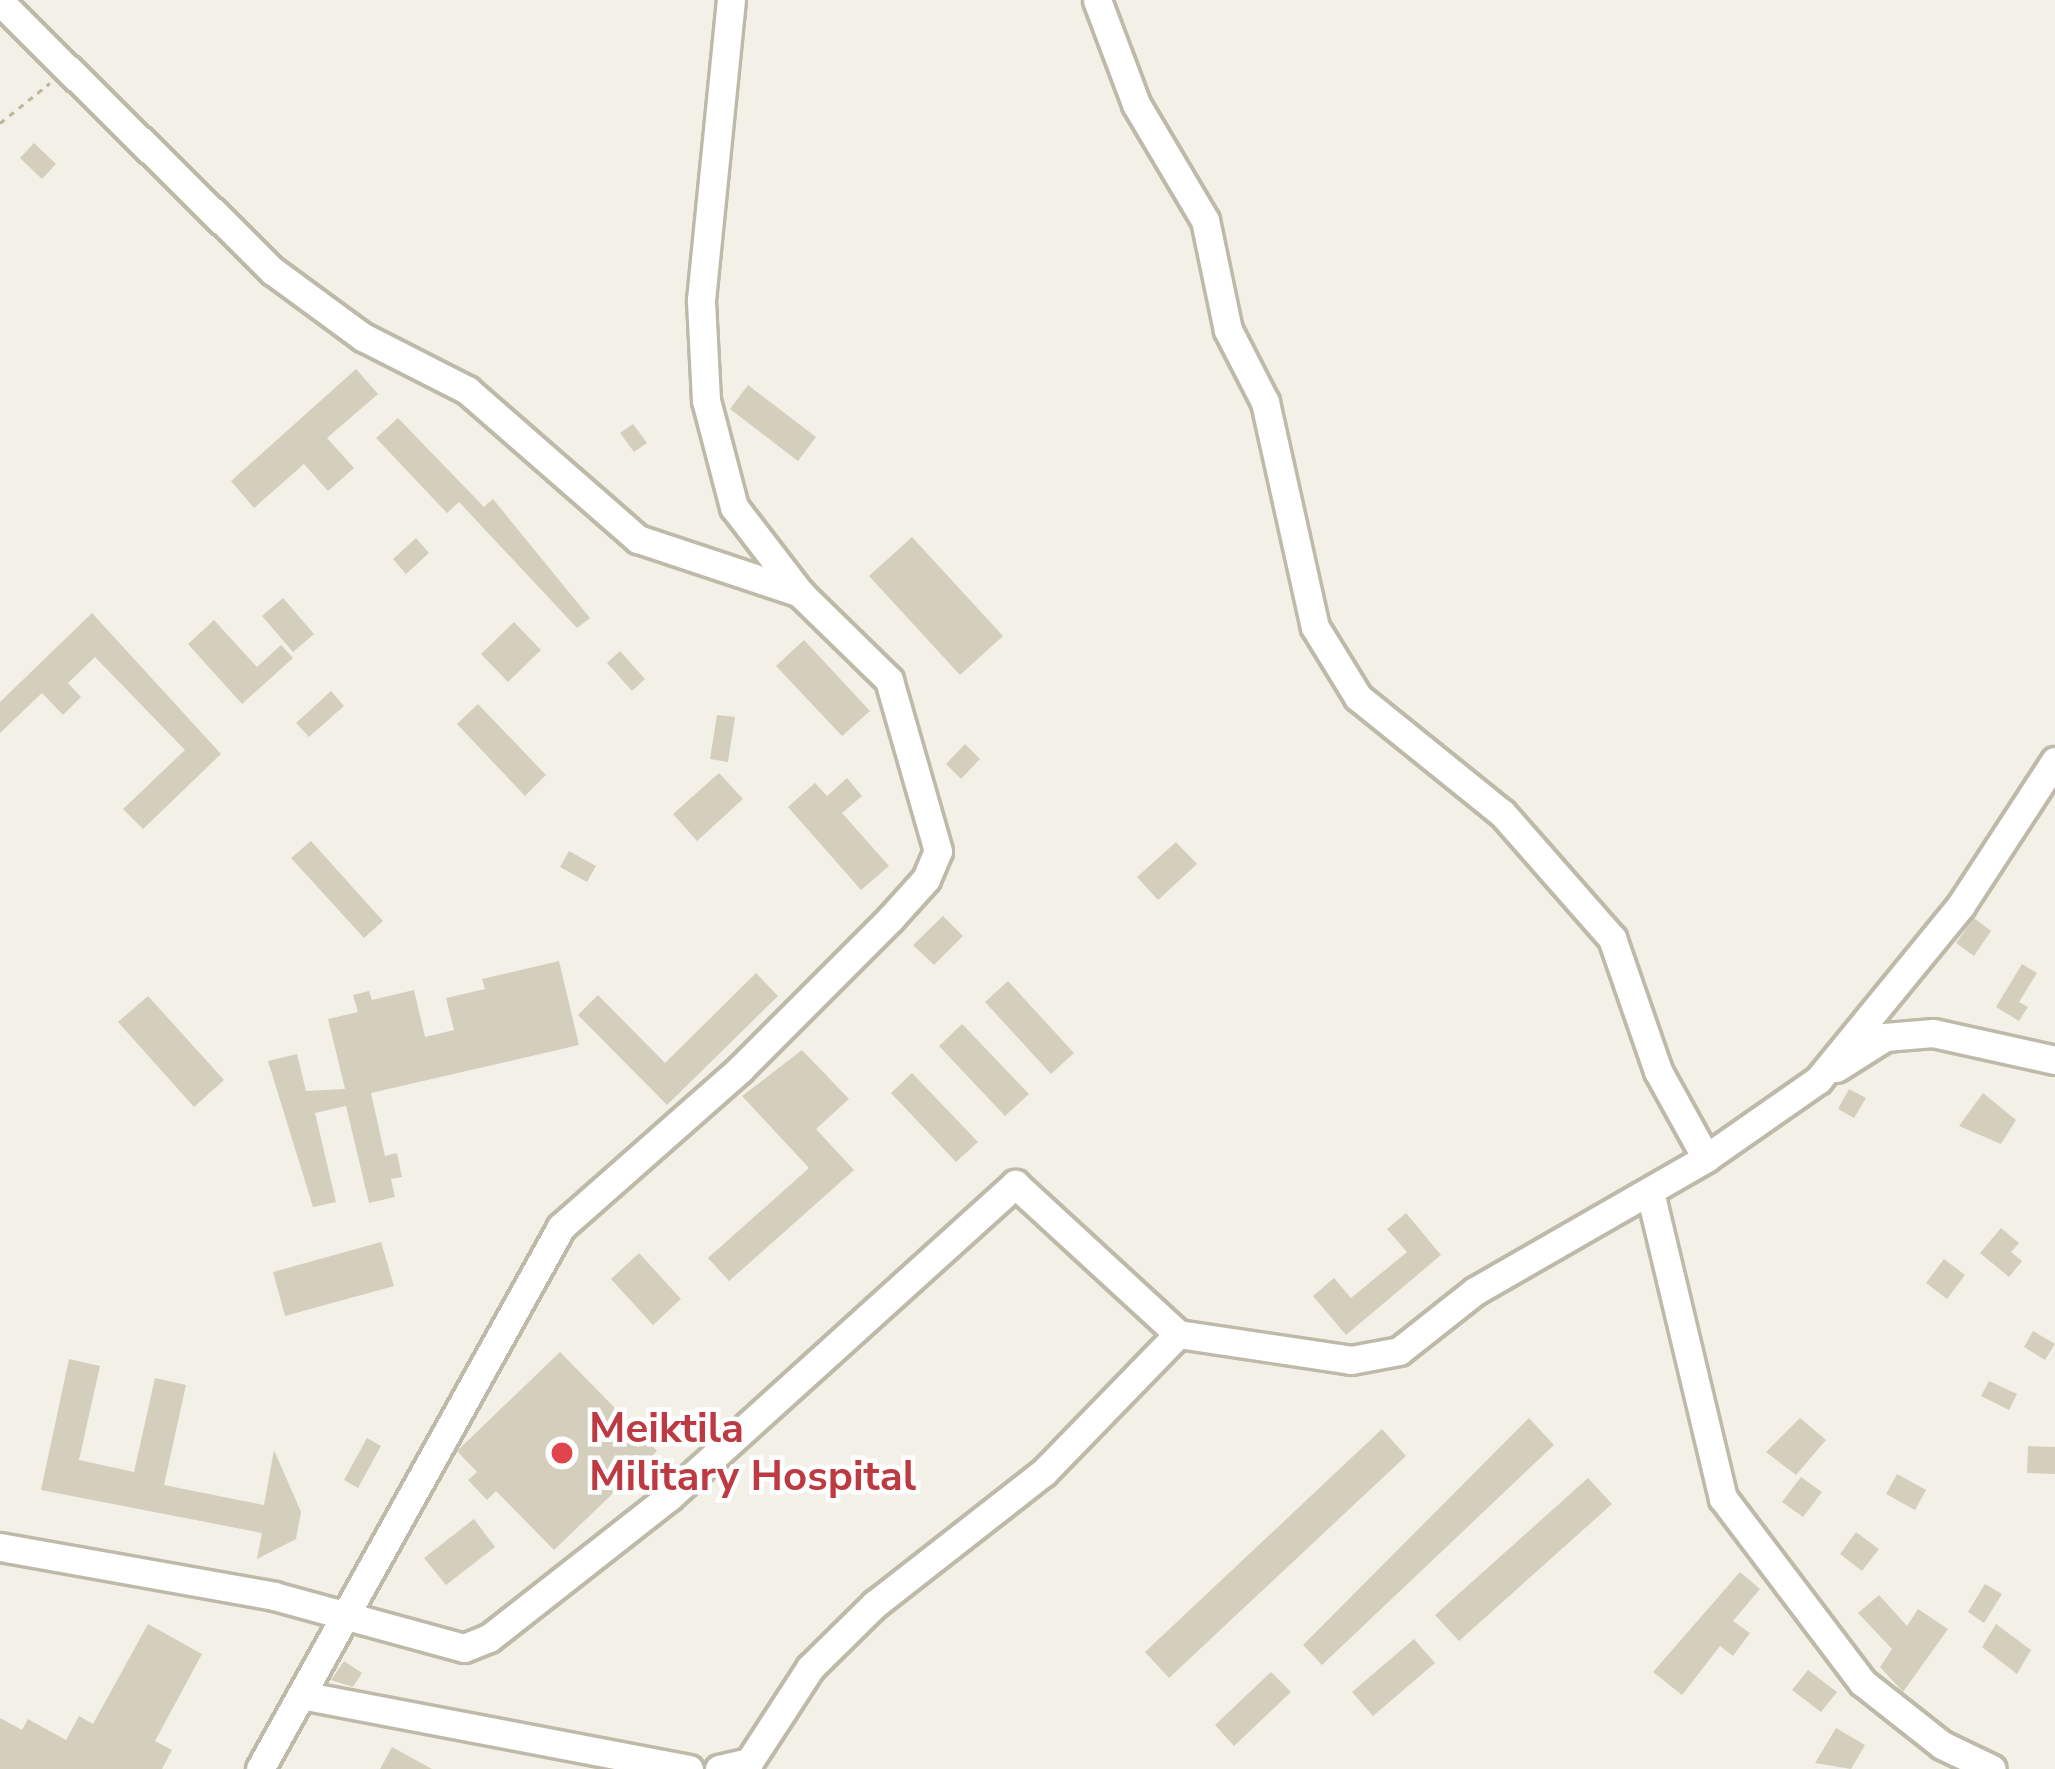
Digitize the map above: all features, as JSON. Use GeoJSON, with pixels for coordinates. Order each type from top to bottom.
{"type":"FeatureCollection","features":[{"type":"Feature","properties":{"kind":"street"},"geometry":{"type":"LineString","coordinates":[[260,1769],[561,1227],[740,1069],[926,879],[938,851],[931,810],[889,680],[800,593],[734,507],[706,400],[701,300],[730,0]]}},
{"type":"Feature","properties":{"kind":"street"},"geometry":{"type":"LineString","coordinates":[[1096,0],[1136,104],[1205,220],[1228,330],[1264,402],[1315,627],[1358,697],[1502,813],[1612,938],[1658,1071],[1706,1158]]}},
{"type":"Feature","properties":{"kind":"street"},"geometry":{"type":"LineString","coordinates":[[0,2],[63,72],[273,271],[363,337],[467,391],[638,539],[800,593]]}},
{"type":"Feature","properties":{"kind":"street"},"geometry":{"type":"LineString","coordinates":[[1818,1080],[1961,905],[2055,761]]}},
{"type":"Feature","properties":{"kind":"street"},"geometry":{"type":"LineString","coordinates":[[0,1546],[274,1596],[426,1644],[464,1648],[489,1638],[669,1497],[1015,1184],[1178,1334],[1352,1360],[1399,1351],[1475,1291],[1706,1158],[1885,1036],[1933,1033],[2055,1060]]}},
{"type":"Feature","properties":{"kind":"street"},"geometry":{"type":"LineString","coordinates":[[1650,1192],[1723,1498],[1862,1682],[1942,1744],[1992,1769]]}},
{"type":"Feature","properties":{"kind":"street"},"geometry":{"type":"LineString","coordinates":[[719,1769],[749,1762],[809,1668],[875,1604],[1044,1472],[1178,1334]]}},
{"type":"Feature","properties":{"kind":"street"},"geometry":{"type":"LineString","coordinates":[[301,1695],[689,1769]]}},
{"type":"Feature","properties":{"kind":"path"},"geometry":{"type":"LineString","coordinates":[[0,123],[63,72]]}},
{"type":"Feature","properties":{"kind":"building"},"geometry":{"type":"Polygon","coordinates":[[[34,143],[56,164],[42,179],[20,158],[34,143]]]}},
{"type":"Feature","properties":{"kind":"building"},"geometry":{"type":"Polygon","coordinates":[[[356,369],[378,394],[327,438],[354,468],[328,491],[304,464],[254,508],[231,481],[356,369]]]}},
{"type":"Feature","properties":{"kind":"building"},"geometry":{"type":"Polygon","coordinates":[[[748,385],[816,437],[798,461],[730,409],[748,385]]]}},
{"type":"Feature","properties":{"kind":"building"},"geometry":{"type":"Polygon","coordinates":[[[398,418],[484,507],[493,499],[590,618],[577,628],[459,502],[447,513],[376,438],[398,418]]]}},
{"type":"Feature","properties":{"kind":"building"},"geometry":{"type":"Polygon","coordinates":[[[633,424],[647,443],[634,452],[620,433],[633,424]]]}},
{"type":"Feature","properties":{"kind":"building"},"geometry":{"type":"Polygon","coordinates":[[[912,537],[1003,636],[960,675],[869,576],[912,537]]]}},
{"type":"Feature","properties":{"kind":"building"},"geometry":{"type":"Polygon","coordinates":[[[416,538],[429,553],[406,574],[393,559],[416,538]]]}},
{"type":"Feature","properties":{"kind":"building"},"geometry":{"type":"Polygon","coordinates":[[[283,598],[314,634],[293,652],[262,616],[283,598]]]}},
{"type":"Feature","properties":{"kind":"building"},"geometry":{"type":"Polygon","coordinates":[[[92,613],[221,754],[143,829],[123,809],[185,750],[95,657],[68,683],[81,697],[63,715],[42,693],[0,733],[0,702],[92,613]]]}},
{"type":"Feature","properties":{"kind":"building"},"geometry":{"type":"Polygon","coordinates":[[[214,620],[257,667],[281,645],[293,658],[242,704],[188,644],[214,620]]]}},
{"type":"Feature","properties":{"kind":"building"},"geometry":{"type":"Polygon","coordinates":[[[514,622],[541,650],[508,682],[481,654],[514,622]]]}},
{"type":"Feature","properties":{"kind":"building"},"geometry":{"type":"Polygon","coordinates":[[[804,640],[870,711],[842,736],[776,666],[804,640]]]}},
{"type":"Feature","properties":{"kind":"building"},"geometry":{"type":"Polygon","coordinates":[[[620,651],[645,679],[632,691],[607,663],[620,651]]]}},
{"type":"Feature","properties":{"kind":"building"},"geometry":{"type":"Polygon","coordinates":[[[331,691],[344,706],[309,737],[296,723],[331,691]]]}},
{"type":"Feature","properties":{"kind":"building"},"geometry":{"type":"Polygon","coordinates":[[[478,704],[546,775],[525,796],[457,724],[478,704]]]}},
{"type":"Feature","properties":{"kind":"building"},"geometry":{"type":"Polygon","coordinates":[[[717,715],[735,717],[728,762],[710,759],[717,715]]]}},
{"type":"Feature","properties":{"kind":"building"},"geometry":{"type":"Polygon","coordinates":[[[965,744],[980,759],[961,779],[946,764],[965,744]]]}},
{"type":"Feature","properties":{"kind":"building"},"geometry":{"type":"Polygon","coordinates":[[[719,773],[743,799],[697,841],[673,814],[719,773]]]}},
{"type":"Feature","properties":{"kind":"building"},"geometry":{"type":"Polygon","coordinates":[[[847,778],[862,796],[842,813],[889,866],[861,890],[788,807],[815,783],[827,796],[847,778]]]}},
{"type":"Feature","properties":{"kind":"building"},"geometry":{"type":"Polygon","coordinates":[[[311,841],[383,921],[364,938],[291,858],[311,841]]]}},
{"type":"Feature","properties":{"kind":"building"},"geometry":{"type":"Polygon","coordinates":[[[1176,842],[1197,864],[1158,900],[1137,877],[1176,842]]]}},
{"type":"Feature","properties":{"kind":"building"},"geometry":{"type":"Polygon","coordinates":[[[569,851],[596,866],[587,882],[560,867],[569,851]]]}},
{"type":"Feature","properties":{"kind":"building"},"geometry":{"type":"Polygon","coordinates":[[[943,916],[963,936],[934,965],[913,945],[943,916]]]}},
{"type":"Feature","properties":{"kind":"building"},"geometry":{"type":"Polygon","coordinates":[[[1974,918],[1991,931],[1974,956],[1956,943],[1974,918]]]}},
{"type":"Feature","properties":{"kind":"building"},"geometry":{"type":"Polygon","coordinates":[[[559,961],[579,1045],[371,1093],[385,1156],[397,1153],[402,1177],[391,1179],[395,1197],[369,1203],[346,1106],[315,1113],[336,1202],[313,1207],[268,1061],[297,1054],[306,1091],[345,1089],[328,1019],[358,1012],[353,995],[369,991],[372,1000],[414,990],[425,1037],[454,1030],[446,998],[485,989],[482,979],[559,961]]]}},
{"type":"Feature","properties":{"kind":"building"},"geometry":{"type":"Polygon","coordinates":[[[2022,964],[2037,973],[2019,1002],[2028,1007],[2019,1021],[1996,1007],[2022,964]]]}},
{"type":"Feature","properties":{"kind":"building"},"geometry":{"type":"Polygon","coordinates":[[[756,973],[778,996],[667,1105],[578,1015],[598,995],[665,1063],[756,973]]]}},
{"type":"Feature","properties":{"kind":"building"},"geometry":{"type":"Polygon","coordinates":[[[1008,981],[1074,1053],[1051,1074],[985,1002],[1008,981]]]}},
{"type":"Feature","properties":{"kind":"building"},"geometry":{"type":"Polygon","coordinates":[[[148,996],[224,1080],[194,1107],[118,1022],[148,996]]]}},
{"type":"Feature","properties":{"kind":"building"},"geometry":{"type":"Polygon","coordinates":[[[962,1024],[1029,1094],[1005,1116],[939,1046],[962,1024]]]}},
{"type":"Feature","properties":{"kind":"building"},"geometry":{"type":"Polygon","coordinates":[[[802,1050],[849,1099],[816,1129],[854,1170],[729,1281],[708,1258],[809,1168],[742,1096],[802,1050]]]}},
{"type":"Feature","properties":{"kind":"building"},"geometry":{"type":"Polygon","coordinates":[[[912,1073],[978,1142],[956,1162],[891,1093],[912,1073]]]}},
{"type":"Feature","properties":{"kind":"building"},"geometry":{"type":"Polygon","coordinates":[[[1849,1089],[1866,1098],[1854,1118],[1838,1109],[1849,1089]]]}},
{"type":"Feature","properties":{"kind":"building"},"geometry":{"type":"Polygon","coordinates":[[[1983,1093],[2016,1120],[2001,1144],[1959,1126],[1983,1093]]]}},
{"type":"Feature","properties":{"kind":"building"},"geometry":{"type":"Polygon","coordinates":[[[1406,1213],[1441,1255],[1346,1335],[1313,1296],[1334,1278],[1351,1298],[1407,1252],[1387,1229],[1406,1213]]]}},
{"type":"Feature","properties":{"kind":"building"},"geometry":{"type":"Polygon","coordinates":[[[2001,1228],[2019,1243],[2011,1252],[2022,1261],[2009,1277],[1980,1253],[2001,1228]]]}},
{"type":"Feature","properties":{"kind":"building"},"geometry":{"type":"Polygon","coordinates":[[[381,1242],[394,1286],[285,1316],[273,1272],[381,1242]]]}},
{"type":"Feature","properties":{"kind":"building"},"geometry":{"type":"Polygon","coordinates":[[[639,1253],[681,1299],[653,1325],[611,1279],[639,1253]]]}},
{"type":"Feature","properties":{"kind":"building"},"geometry":{"type":"Polygon","coordinates":[[[1944,1259],[1965,1275],[1947,1299],[1926,1283],[1944,1259]]]}},
{"type":"Feature","properties":{"kind":"building"},"geometry":{"type":"Polygon","coordinates":[[[2033,1331],[2055,1344],[2045,1360],[2024,1347],[2033,1331]]]}},
{"type":"Feature","properties":{"kind":"building"},"geometry":{"type":"Polygon","coordinates":[[[560,1352],[657,1451],[554,1550],[496,1491],[487,1500],[468,1480],[477,1472],[457,1451],[560,1352]]]}},
{"type":"Feature","properties":{"kind":"building"},"geometry":{"type":"Polygon","coordinates":[[[69,1359],[100,1366],[79,1460],[134,1472],[155,1378],[186,1385],[164,1485],[264,1505],[274,1450],[301,1512],[296,1539],[257,1559],[262,1533],[41,1490],[69,1359]]]}},
{"type":"Feature","properties":{"kind":"building"},"geometry":{"type":"Polygon","coordinates":[[[1989,1381],[2017,1394],[2009,1410],[1981,1396],[1989,1381]]]}},
{"type":"Feature","properties":{"kind":"building"},"geometry":{"type":"Polygon","coordinates":[[[1529,1418],[1554,1445],[1322,1665],[1303,1645],[1529,1418]]]}},
{"type":"Feature","properties":{"kind":"building"},"geometry":{"type":"Polygon","coordinates":[[[1800,1418],[1826,1440],[1796,1475],[1766,1452],[1800,1418]]]}},
{"type":"Feature","properties":{"kind":"building"},"geometry":{"type":"Polygon","coordinates":[[[1382,1429],[1406,1456],[1169,1678],[1145,1652],[1382,1429]]]}},
{"type":"Feature","properties":{"kind":"building"},"geometry":{"type":"Polygon","coordinates":[[[367,1438],[381,1446],[358,1488],[344,1480],[367,1438]]]}},
{"type":"Feature","properties":{"kind":"building"},"geometry":{"type":"Polygon","coordinates":[[[2028,1446],[2055,1447],[2055,1474],[2027,1473],[2028,1446]]]}},
{"type":"Feature","properties":{"kind":"building"},"geometry":{"type":"Polygon","coordinates":[[[1897,1474],[1926,1490],[1915,1510],[1886,1494],[1897,1474]]]}},
{"type":"Feature","properties":{"kind":"building"},"geometry":{"type":"Polygon","coordinates":[[[1801,1477],[1822,1492],[1803,1517],[1782,1502],[1801,1477]]]}},
{"type":"Feature","properties":{"kind":"building"},"geometry":{"type":"Polygon","coordinates":[[[1588,1478],[1612,1504],[1459,1641],[1435,1615],[1588,1478]]]}},
{"type":"Feature","properties":{"kind":"building"},"geometry":{"type":"Polygon","coordinates":[[[474,1519],[495,1547],[446,1585],[424,1558],[474,1519]]]}},
{"type":"Feature","properties":{"kind":"building"},"geometry":{"type":"Polygon","coordinates":[[[1856,1532],[1879,1549],[1862,1571],[1840,1554],[1856,1532]]]}},
{"type":"Feature","properties":{"kind":"building"},"geometry":{"type":"Polygon","coordinates":[[[1740,1572],[1760,1589],[1733,1621],[1750,1633],[1733,1656],[1720,1646],[1682,1695],[1653,1672],[1740,1572]]]}},
{"type":"Feature","properties":{"kind":"building"},"geometry":{"type":"Polygon","coordinates":[[[1985,1584],[2002,1594],[1984,1623],[1968,1612],[1985,1584]]]}},
{"type":"Feature","properties":{"kind":"building"},"geometry":{"type":"Polygon","coordinates":[[[1879,1595],[1907,1626],[1918,1609],[1948,1629],[1903,1692],[1880,1667],[1892,1649],[1858,1613],[1879,1595]]]}},
{"type":"Feature","properties":{"kind":"building"},"geometry":{"type":"Polygon","coordinates":[[[148,1624],[202,1654],[155,1741],[172,1750],[162,1769],[0,1769],[0,1718],[22,1730],[28,1719],[66,1740],[79,1716],[93,1724],[148,1624]]]}},
{"type":"Feature","properties":{"kind":"building"},"geometry":{"type":"Polygon","coordinates":[[[1996,1624],[2031,1650],[2017,1674],[1982,1647],[1996,1624]]]}},
{"type":"Feature","properties":{"kind":"building"},"geometry":{"type":"Polygon","coordinates":[[[1414,1639],[1435,1663],[1373,1716],[1352,1692],[1414,1639]]]}},
{"type":"Feature","properties":{"kind":"building"},"geometry":{"type":"Polygon","coordinates":[[[344,1661],[362,1673],[353,1687],[331,1680],[344,1661]]]}},
{"type":"Feature","properties":{"kind":"building"},"geometry":{"type":"Polygon","coordinates":[[[1808,1670],[1837,1692],[1821,1712],[1792,1690],[1808,1670]]]}},
{"type":"Feature","properties":{"kind":"building"},"geometry":{"type":"Polygon","coordinates":[[[1271,1672],[1291,1692],[1234,1746],[1215,1725],[1271,1672]]]}},
{"type":"Feature","properties":{"kind":"building"},"geometry":{"type":"Polygon","coordinates":[[[1836,1728],[1865,1745],[1851,1769],[1815,1763],[1836,1728]]]}},
{"type":"Feature","properties":{"kind":"building"},"geometry":{"type":"Polygon","coordinates":[[[392,1747],[432,1769],[380,1769],[392,1747]]]}},
{"type":"Feature","properties":{"kind":"place","name":"Meiktila Military Hospital"},"geometry":{"type":"Point","coordinates":[562,1453]}}]}
